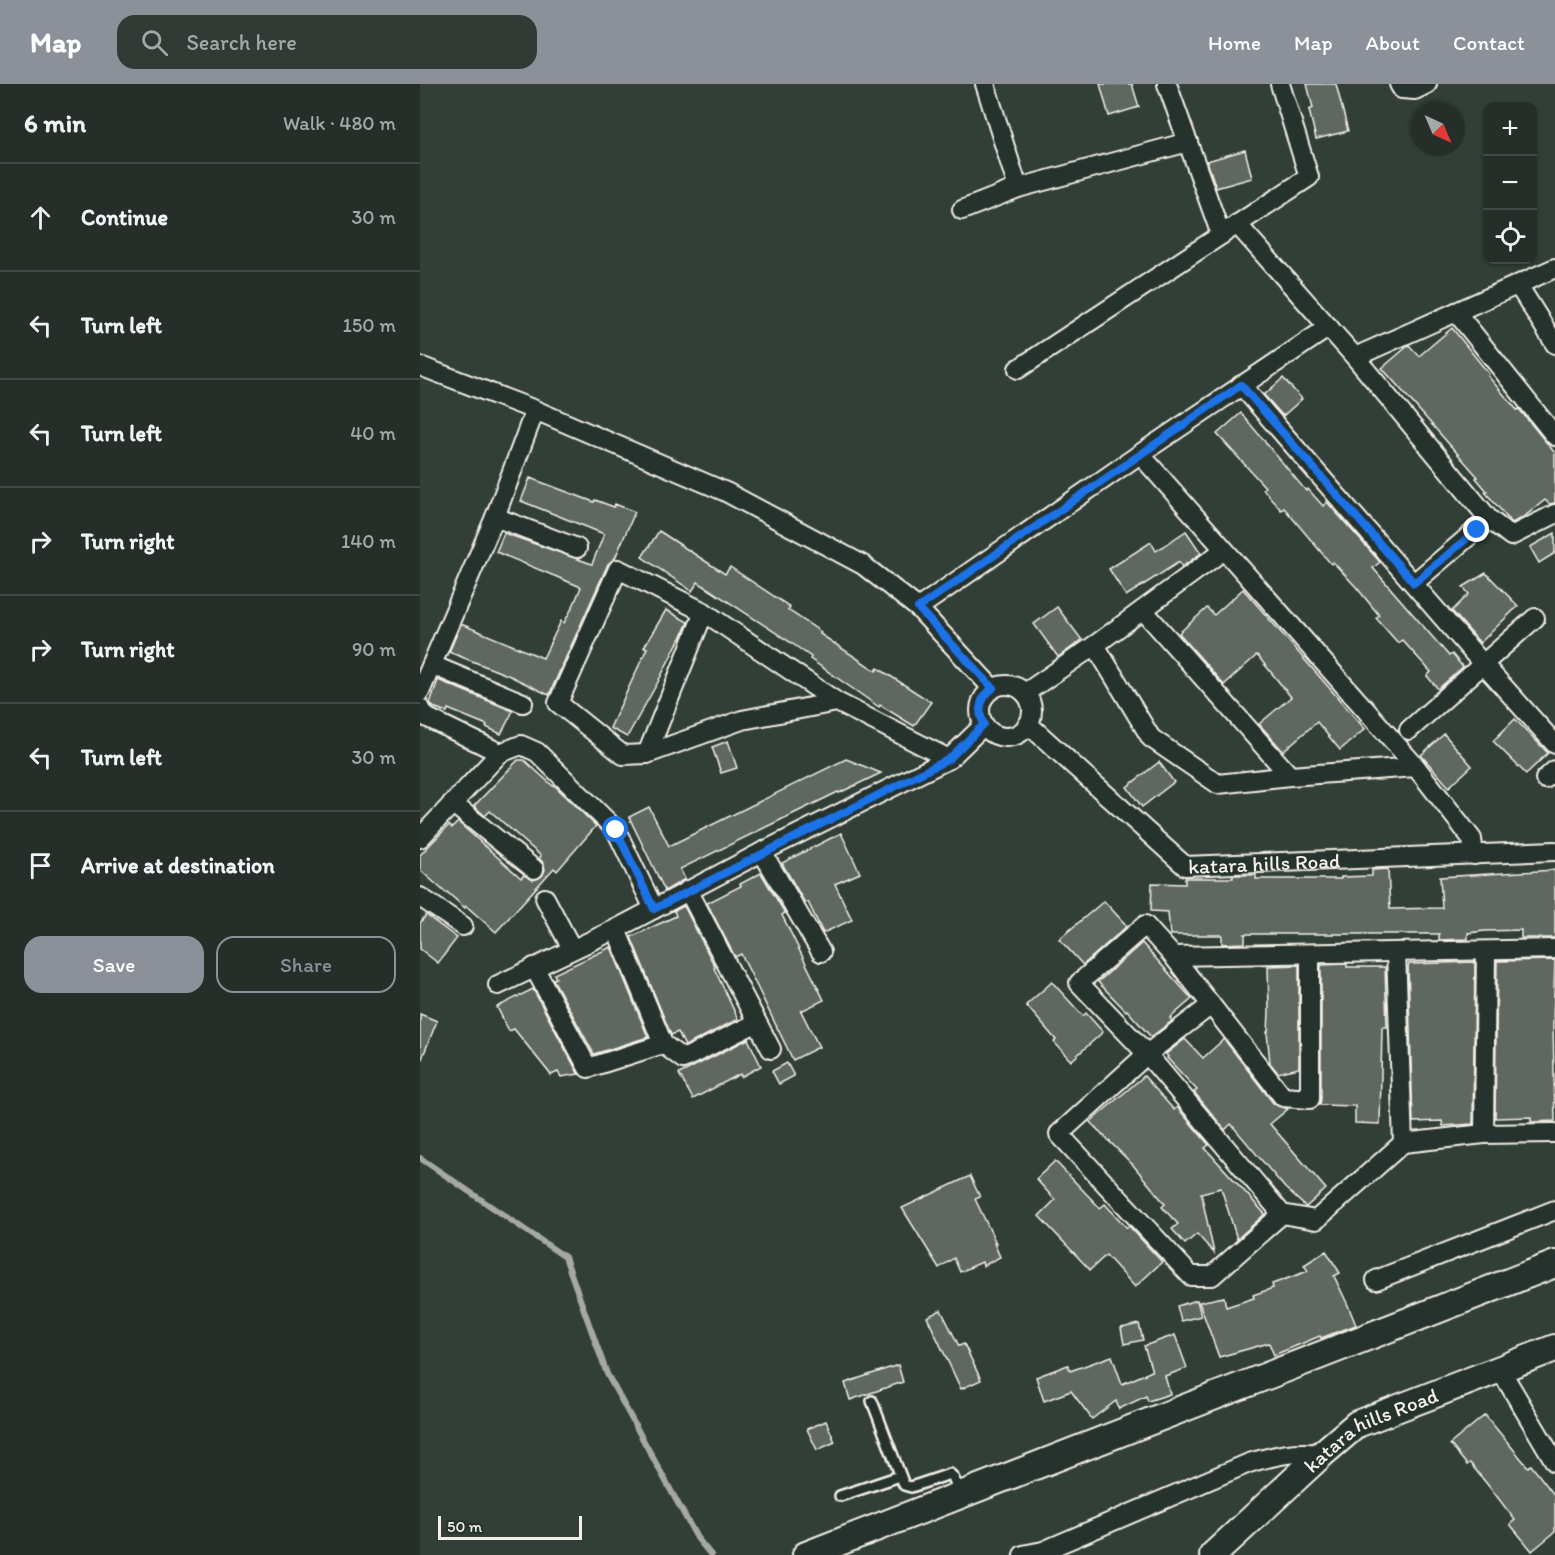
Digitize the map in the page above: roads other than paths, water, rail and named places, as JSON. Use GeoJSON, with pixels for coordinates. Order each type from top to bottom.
{"type":"FeatureCollection","features":[{"type":"Feature","properties":{"kind":"street"},"geometry":{"type":"LineString","coordinates":[[1167,84],[1221,235]]}},
{"type":"Feature","properties":{"kind":"street"},"geometry":{"type":"LineString","coordinates":[[1018,369],[1309,177],[1280,84]]}},
{"type":"Feature","properties":{"kind":"street"},"geometry":{"type":"LineString","coordinates":[[1399,84],[1402,89],[1415,90],[1427,84]]}},
{"type":"Feature","properties":{"kind":"street"},"geometry":{"type":"LineString","coordinates":[[989,85],[1018,188]]}},
{"type":"Feature","properties":{"kind":"street"},"geometry":{"type":"LineString","coordinates":[[962,210],[1018,188],[1188,142]]}},
{"type":"Feature","properties":{"kind":"street"},"geometry":{"type":"LineString","coordinates":[[1237,224],[1355,357],[1489,519],[1511,536],[1555,514]]}},
{"type":"Feature","properties":{"kind":"street"},"geometry":{"type":"LineString","coordinates":[[1355,357],[1555,268]]}},
{"type":"Feature","properties":{"kind":"street"},"geometry":{"type":"LineString","coordinates":[[1518,285],[1555,344]]}},
{"type":"Feature","properties":{"kind":"street"},"geometry":{"type":"LineString","coordinates":[[1456,312],[1555,436]]}},
{"type":"Feature","properties":{"kind":"street"},"geometry":{"type":"LineString","coordinates":[[918,608],[1140,454],[1329,327]]}},
{"type":"Feature","properties":{"kind":"street"},"geometry":{"type":"LineString","coordinates":[[420,366],[535,410],[726,492],[863,566],[918,608],[993,688]]}},
{"type":"Feature","properties":{"kind":"street"},"geometry":{"type":"LineString","coordinates":[[1241,385],[1555,744]]}},
{"type":"Feature","properties":{"kind":"street"},"geometry":{"type":"LineString","coordinates":[[420,692],[495,517],[535,410]]}},
{"type":"Feature","properties":{"kind":"street"},"geometry":{"type":"LineString","coordinates":[[1140,454],[1416,767],[1472,839],[1474,855]]}},
{"type":"Feature","properties":{"kind":"street"},"geometry":{"type":"LineString","coordinates":[[495,517],[577,548]]}},
{"type":"Feature","properties":{"kind":"street"},"geometry":{"type":"LineString","coordinates":[[1414,583],[1489,519]]}},
{"type":"Feature","properties":{"kind":"street"},"geometry":{"type":"LineString","coordinates":[[1025,693],[1095,645],[1224,550]]}},
{"type":"Feature","properties":{"kind":"street"},"geometry":{"type":"LineString","coordinates":[[837,702],[742,720],[647,754],[623,755],[558,703],[618,569],[704,612],[837,702],[949,759]]}},
{"type":"Feature","properties":{"kind":"street"},"geometry":{"type":"LineString","coordinates":[[1143,610],[1290,776]]}},
{"type":"Feature","properties":{"kind":"street"},"geometry":{"type":"LineString","coordinates":[[647,754],[704,612]]}},
{"type":"Feature","properties":{"kind":"street"},"geometry":{"type":"LineString","coordinates":[[1409,730],[1535,618]]}},
{"type":"Feature","properties":{"kind":"street"},"geometry":{"type":"LineString","coordinates":[[1095,645],[1151,738],[1218,784],[1290,776],[1416,767]]}},
{"type":"Feature","properties":{"kind":"street"},"geometry":{"type":"LineString","coordinates":[[432,665],[524,703]]}},
{"type":"Feature","properties":{"kind":"street"},"geometry":{"type":"LineString","coordinates":[[1010,685],[1025,693],[1032,708],[1028,724],[1015,735],[1006,737],[998,735],[984,724],[981,717],[982,701],[993,688],[1010,685]]}},
{"type":"Feature","properties":{"kind":"street"},"geometry":{"type":"LineString","coordinates":[[420,708],[426,717],[500,753]]}},
{"type":"Feature","properties":{"kind":"street"},"geometry":{"type":"LineString","coordinates":[[498,985],[616,929],[762,852],[949,759],[984,724]]}},
{"type":"Feature","properties":{"kind":"street","name":"katara hills Road"},"geometry":{"type":"LineString","coordinates":[[1028,724],[1185,866],[1555,851]]}},
{"type":"Feature","properties":{"kind":"street"},"geometry":{"type":"LineString","coordinates":[[420,838],[500,753],[521,745],[537,752],[616,830],[654,909]]}},
{"type":"Feature","properties":{"kind":"street"},"geometry":{"type":"LineString","coordinates":[[452,803],[534,869]]}},
{"type":"Feature","properties":{"kind":"street"},"geometry":{"type":"LineString","coordinates":[[762,852],[821,952]]}},
{"type":"Feature","properties":{"kind":"street"},"geometry":{"type":"LineString","coordinates":[[688,890],[771,1049]]}},
{"type":"Feature","properties":{"kind":"street"},"geometry":{"type":"LineString","coordinates":[[420,897],[463,926]]}},
{"type":"Feature","properties":{"kind":"street"},"geometry":{"type":"LineString","coordinates":[[545,897],[572,949]]}},
{"type":"Feature","properties":{"kind":"street"},"geometry":{"type":"LineString","coordinates":[[1310,954],[1310,1099],[1282,1097],[1173,956],[1145,925],[1079,983],[1147,1054],[1282,1214],[1316,1221],[1402,1143],[1484,1134],[1555,1133]]}},
{"type":"Feature","properties":{"kind":"street"},"geometry":{"type":"LineString","coordinates":[[616,929],[663,1044],[683,1059],[756,1023]]}},
{"type":"Feature","properties":{"kind":"street"},"geometry":{"type":"LineString","coordinates":[[1173,956],[1555,949]]}},
{"type":"Feature","properties":{"kind":"street"},"geometry":{"type":"LineString","coordinates":[[1484,1134],[1486,951]]}},
{"type":"Feature","properties":{"kind":"street"},"geometry":{"type":"LineString","coordinates":[[1396,952],[1402,1143]]}},
{"type":"Feature","properties":{"kind":"street"},"geometry":{"type":"LineString","coordinates":[[534,967],[588,1068],[663,1044]]}},
{"type":"Feature","properties":{"kind":"street"},"geometry":{"type":"LineString","coordinates":[[1211,1005],[1147,1054],[1059,1134],[1191,1276],[1212,1276],[1282,1214]]}},
{"type":"Feature","properties":{"kind":"street"},"geometry":{"type":"LineString","coordinates":[[1376,1280],[1555,1210]]}},
{"type":"Feature","properties":{"kind":"street"},"geometry":{"type":"LineString","coordinates":[[815,1551],[1555,1264]]}},
{"type":"Feature","properties":{"kind":"street","name":"katara hills Road"},"geometry":{"type":"LineString","coordinates":[[1213,1555],[1357,1424],[1555,1348]]}},
{"type":"Feature","properties":{"kind":"street"},"geometry":{"type":"LineString","coordinates":[[1500,1369],[1555,1462]]}},
{"type":"Feature","properties":{"kind":"street"},"geometry":{"type":"LineString","coordinates":[[1023,1555],[1043,1551],[1249,1463],[1276,1454],[1299,1452],[1322,1454]]}},
{"type":"Feature","properties":{"kind":"lane"},"geometry":{"type":"LineString","coordinates":[[872,1401],[900,1476],[907,1487],[950,1474],[960,1496]]}},
{"type":"Feature","properties":{"kind":"lane"},"geometry":{"type":"LineString","coordinates":[[840,1496],[900,1476]]}},
{"type":"Feature","properties":{"kind":"waterway"},"geometry":{"type":"LineString","coordinates":[[420,1158],[565,1257],[607,1374],[697,1538],[711,1555]]}}]}
